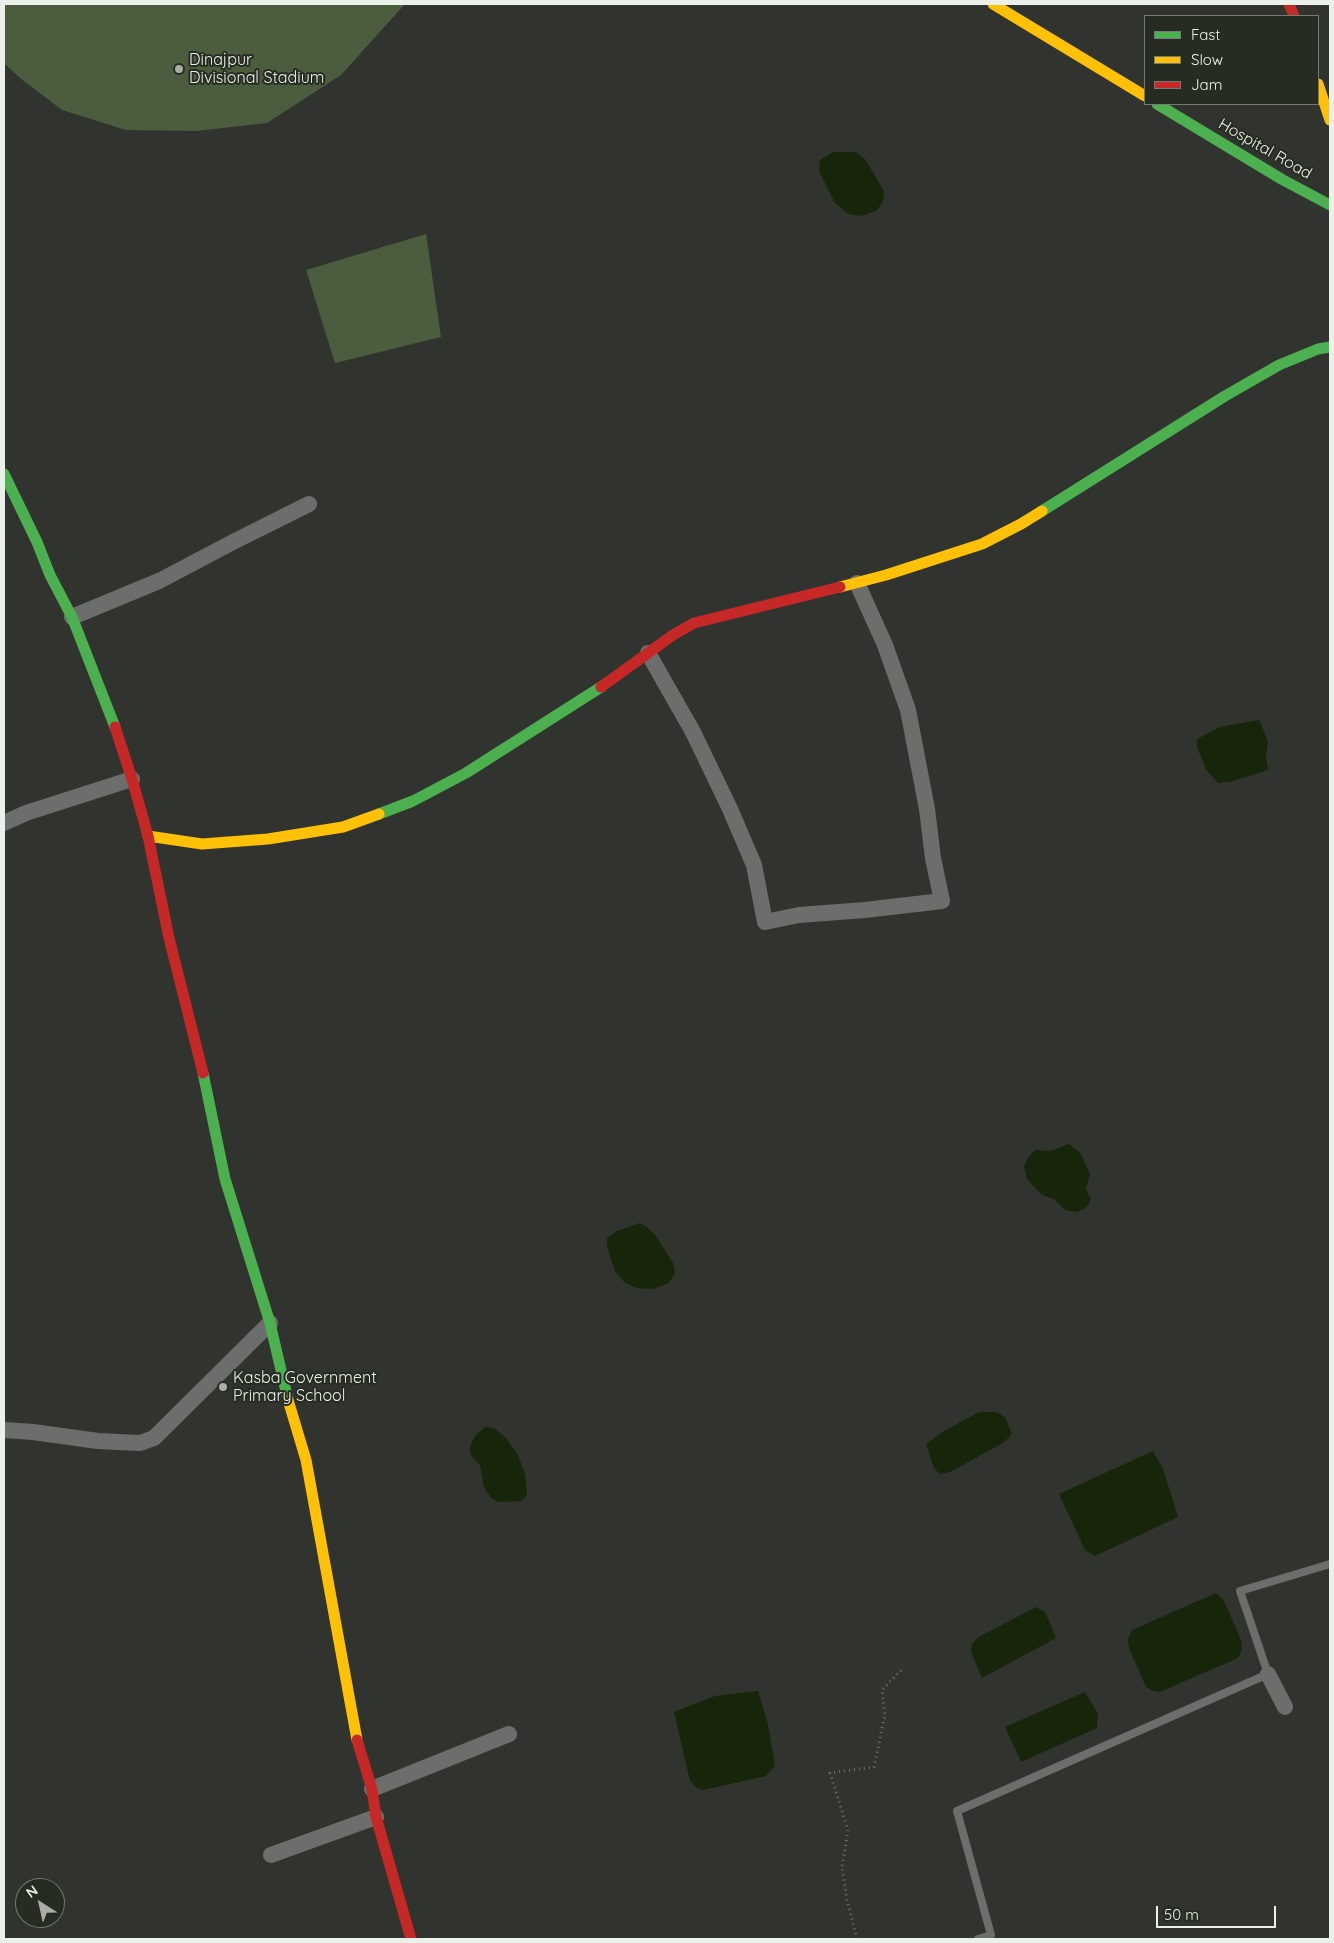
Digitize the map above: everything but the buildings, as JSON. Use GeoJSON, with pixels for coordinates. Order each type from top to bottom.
{"type":"FeatureCollection","features":[{"type":"Feature","properties":{"kind":"street"},"geometry":{"type":"LineString","coordinates":[[993,4],[1144,95]]}},
{"type":"Feature","properties":{"kind":"street"},"geometry":{"type":"LineString","coordinates":[[1319,87],[1330,120]]}},
{"type":"Feature","properties":{"kind":"street","name":"Hospital Road"},"geometry":{"type":"LineString","coordinates":[[1160,105],[1283,180],[1330,205]]}},
{"type":"Feature","properties":{"kind":"street"},"geometry":{"type":"LineString","coordinates":[[148,836],[202,844],[268,839],[342,827],[413,801],[466,773],[615,678],[648,653],[694,623],[783,602],[837,586],[857,583],[982,544],[1021,524],[1225,396],[1279,365],[1318,349],[1330,347]]}},
{"type":"Feature","properties":{"kind":"street"},"geometry":{"type":"LineString","coordinates":[[4,474],[38,542],[50,575],[72,617],[106,702],[148,836],[169,938],[197,1045],[225,1179],[270,1323],[283,1382],[306,1460],[344,1675],[372,1789],[376,1817],[411,1939]]}},
{"type":"Feature","properties":{"kind":"street"},"geometry":{"type":"LineString","coordinates":[[72,617],[159,582],[309,504]]}},
{"type":"Feature","properties":{"kind":"street"},"geometry":{"type":"LineString","coordinates":[[648,653],[693,732],[754,864],[765,922],[799,915],[942,901],[908,710],[885,645],[857,583]]}},
{"type":"Feature","properties":{"kind":"street"},"geometry":{"type":"LineString","coordinates":[[4,823],[26,813],[132,780]]}},
{"type":"Feature","properties":{"kind":"street"},"geometry":{"type":"LineString","coordinates":[[4,1430],[98,1441],[140,1443],[154,1438],[270,1323]]}},
{"type":"Feature","properties":{"kind":"street"},"geometry":{"type":"LineString","coordinates":[[1268,1674],[1285,1707]]}},
{"type":"Feature","properties":{"kind":"street"},"geometry":{"type":"LineString","coordinates":[[372,1789],[509,1734]]}},
{"type":"Feature","properties":{"kind":"street"},"geometry":{"type":"LineString","coordinates":[[271,1855],[376,1817]]}},
{"type":"Feature","properties":{"kind":"lane"},"geometry":{"type":"LineString","coordinates":[[978,1939],[991,1935],[957,1811],[1268,1674],[1240,1591],[1330,1564]]}},
{"type":"Feature","properties":{"kind":"path"},"geometry":{"type":"LineString","coordinates":[[857,1939],[847,1900],[842,1866],[848,1830],[830,1773],[874,1767],[885,1715],[882,1690],[903,1668]]}},
{"type":"Feature","properties":{"kind":"shaded area","name":"Dinajpur Divisional Stadium"},"geometry":{"type":"Polygon","coordinates":[[[4,4],[405,4],[341,75],[267,123],[196,131],[126,130],[62,110],[20,78],[4,63],[4,4]]]}},
{"type":"Feature","properties":{"kind":"shaded area"},"geometry":{"type":"Polygon","coordinates":[[[834,152],[856,152],[865,159],[884,191],[883,202],[876,211],[861,216],[848,214],[835,203],[819,171],[820,160],[834,152]]]}},
{"type":"Feature","properties":{"kind":"shaded area"},"geometry":{"type":"Polygon","coordinates":[[[426,234],[441,337],[335,363],[306,270],[426,234]]]}},
{"type":"Feature","properties":{"kind":"shaded area"},"geometry":{"type":"Polygon","coordinates":[[[1259,720],[1268,741],[1266,757],[1268,770],[1230,782],[1218,783],[1206,769],[1197,747],[1197,739],[1220,727],[1259,720]]]}},
{"type":"Feature","properties":{"kind":"shaded area"},"geometry":{"type":"Polygon","coordinates":[[[1069,1144],[1081,1154],[1090,1174],[1086,1189],[1091,1199],[1087,1207],[1077,1212],[1065,1210],[1054,1199],[1042,1195],[1027,1179],[1024,1166],[1029,1156],[1036,1150],[1051,1151],[1069,1144]]]}},
{"type":"Feature","properties":{"kind":"shaded area"},"geometry":{"type":"Polygon","coordinates":[[[640,1223],[656,1236],[673,1263],[675,1273],[669,1283],[653,1289],[637,1288],[625,1283],[615,1271],[607,1247],[607,1238],[617,1231],[640,1223]]]}},
{"type":"Feature","properties":{"kind":"shaded area"},"geometry":{"type":"Polygon","coordinates":[[[979,1412],[996,1412],[1005,1417],[1012,1434],[1003,1443],[950,1472],[940,1474],[934,1468],[926,1444],[942,1432],[979,1412]]]}},
{"type":"Feature","properties":{"kind":"shaded area"},"geometry":{"type":"Polygon","coordinates":[[[485,1427],[494,1428],[505,1437],[517,1453],[525,1474],[527,1495],[521,1501],[499,1502],[492,1499],[484,1488],[480,1465],[471,1455],[470,1448],[474,1437],[485,1427]]]}},
{"type":"Feature","properties":{"kind":"shaded area"},"geometry":{"type":"Polygon","coordinates":[[[1153,1451],[1163,1469],[1178,1517],[1095,1556],[1085,1550],[1059,1494],[1153,1451]]]}},
{"type":"Feature","properties":{"kind":"shaded area"},"geometry":{"type":"Polygon","coordinates":[[[1216,1593],[1224,1601],[1241,1640],[1242,1650],[1238,1658],[1160,1692],[1146,1687],[1129,1648],[1128,1639],[1132,1630],[1216,1593]]]}},
{"type":"Feature","properties":{"kind":"shaded area"},"geometry":{"type":"Polygon","coordinates":[[[1036,1607],[1045,1612],[1056,1638],[982,1678],[971,1652],[972,1644],[977,1638],[1036,1607]]]}},
{"type":"Feature","properties":{"kind":"shaded area"},"geometry":{"type":"Polygon","coordinates":[[[758,1691],[768,1724],[775,1766],[766,1776],[703,1790],[697,1788],[690,1781],[674,1712],[715,1696],[758,1691]]]}},
{"type":"Feature","properties":{"kind":"shaded area"},"geometry":{"type":"Polygon","coordinates":[[[1085,1692],[1098,1714],[1097,1728],[1021,1762],[1005,1727],[1085,1692]]]}},
{"type":"Feature","properties":{"kind":"traffic: fast"},"geometry":{"type":"LineString","coordinates":[[1159,105],[1283,180],[1330,205]]}},
{"type":"Feature","properties":{"kind":"traffic: fast"},"geometry":{"type":"LineString","coordinates":[[1042,511],[1225,396],[1279,365],[1318,349],[1330,347]]}},
{"type":"Feature","properties":{"kind":"traffic: fast"},"geometry":{"type":"LineString","coordinates":[[4,474],[37,542],[50,575],[72,617],[115,727]]}},
{"type":"Feature","properties":{"kind":"traffic: fast"},"geometry":{"type":"LineString","coordinates":[[379,814],[413,801],[466,773],[601,687]]}},
{"type":"Feature","properties":{"kind":"traffic: fast"},"geometry":{"type":"LineString","coordinates":[[203,1073],[225,1179],[270,1323],[288,1400]]}},
{"type":"Feature","properties":{"kind":"traffic: slow"},"geometry":{"type":"LineString","coordinates":[[993,4],[1144,95]]}},
{"type":"Feature","properties":{"kind":"traffic: slow"},"geometry":{"type":"LineString","coordinates":[[1319,87],[1330,120]]}},
{"type":"Feature","properties":{"kind":"traffic: slow"},"geometry":{"type":"LineString","coordinates":[[840,587],[886,575],[982,544],[1042,511]]}},
{"type":"Feature","properties":{"kind":"traffic: slow"},"geometry":{"type":"LineString","coordinates":[[148,836],[202,844],[268,839],[343,827],[379,814]]}},
{"type":"Feature","properties":{"kind":"traffic: slow"},"geometry":{"type":"LineString","coordinates":[[288,1400],[306,1460],[357,1740]]}},
{"type":"Feature","properties":{"kind":"traffic: jam"},"geometry":{"type":"LineString","coordinates":[[1289,4],[1294,15]]}},
{"type":"Feature","properties":{"kind":"traffic: jam"},"geometry":{"type":"LineString","coordinates":[[601,687],[673,635],[694,623],[840,587]]}},
{"type":"Feature","properties":{"kind":"traffic: jam"},"geometry":{"type":"LineString","coordinates":[[115,727],[148,836],[169,938],[203,1073]]}},
{"type":"Feature","properties":{"kind":"traffic: jam"},"geometry":{"type":"LineString","coordinates":[[357,1740],[372,1789],[376,1817],[411,1939]]}},
{"type":"Feature","properties":{"kind":"place","name":"Dinajpur Divisional Stadium"},"geometry":{"type":"Point","coordinates":[179,69]}},
{"type":"Feature","properties":{"kind":"place","name":"Kasba Government Primary School"},"geometry":{"type":"Point","coordinates":[223,1387]}}]}
